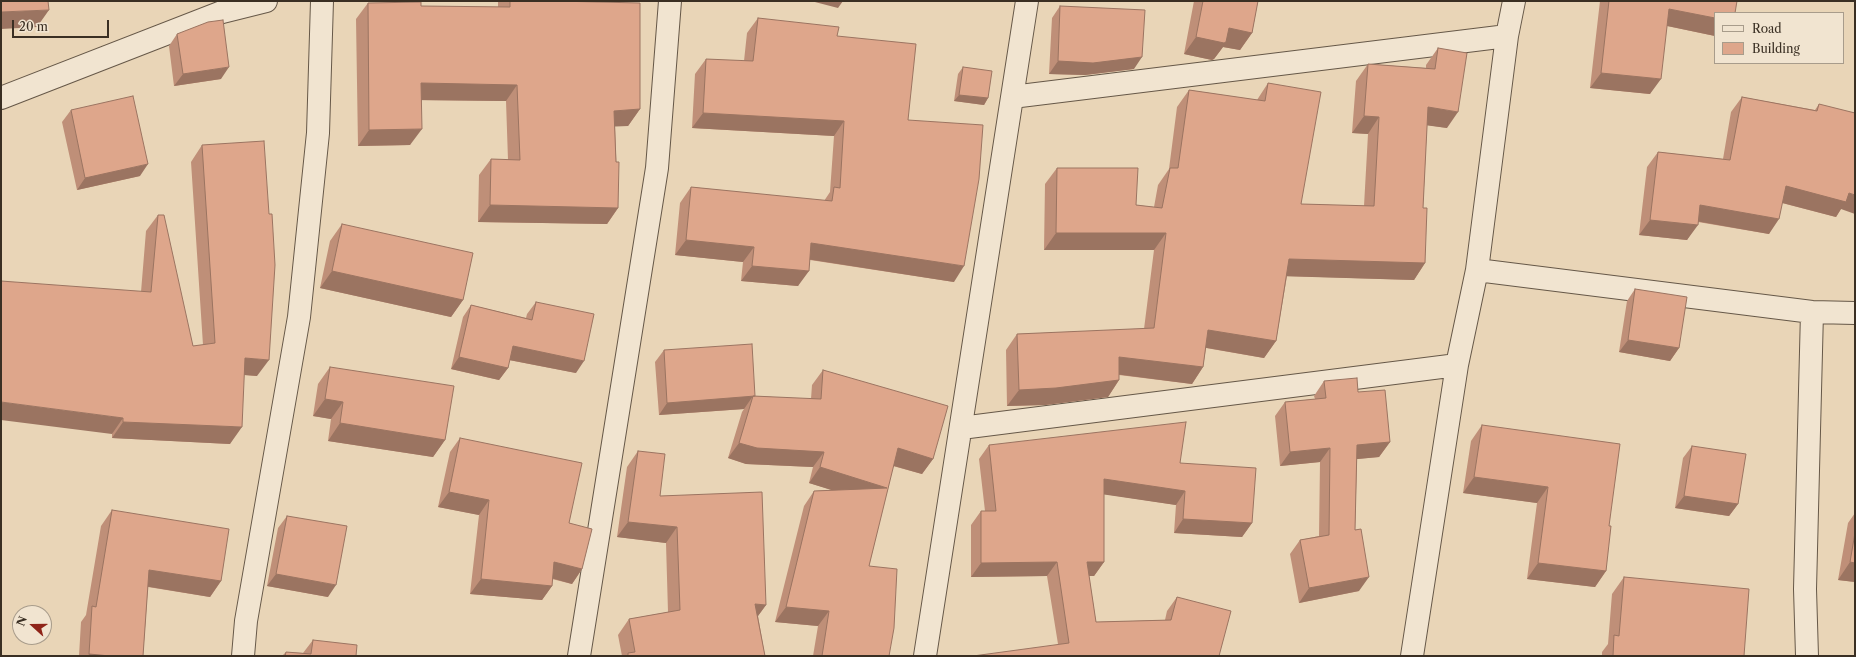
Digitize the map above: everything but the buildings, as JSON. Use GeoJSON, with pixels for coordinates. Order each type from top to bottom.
{"type":"FeatureCollection","features":[{"type":"Feature","properties":{"kind":"street"},"geometry":{"type":"LineString","coordinates":[[1,98],[222,12],[266,1]]}},
{"type":"Feature","properties":{"kind":"street"},"geometry":{"type":"LineString","coordinates":[[243,656],[246,621],[298,316],[318,134],[322,1]]}},
{"type":"Feature","properties":{"kind":"street"},"geometry":{"type":"LineString","coordinates":[[579,656],[657,168],[670,1]]}},
{"type":"Feature","properties":{"kind":"street"},"geometry":{"type":"LineString","coordinates":[[925,656],[1027,1]]}},
{"type":"Feature","properties":{"kind":"street"},"geometry":{"type":"LineString","coordinates":[[1412,656],[1457,365],[1477,270],[1507,36],[1514,1]]}},
{"type":"Feature","properties":{"kind":"street"},"geometry":{"type":"LineString","coordinates":[[1012,97],[1507,36]]}},
{"type":"Feature","properties":{"kind":"street"},"geometry":{"type":"LineString","coordinates":[[1477,270],[1812,312],[1855,313]]}},
{"type":"Feature","properties":{"kind":"street"},"geometry":{"type":"LineString","coordinates":[[1807,656],[1805,589],[1812,312]]}},
{"type":"Feature","properties":{"kind":"street"},"geometry":{"type":"LineString","coordinates":[[961,428],[1457,365]]}}]}
